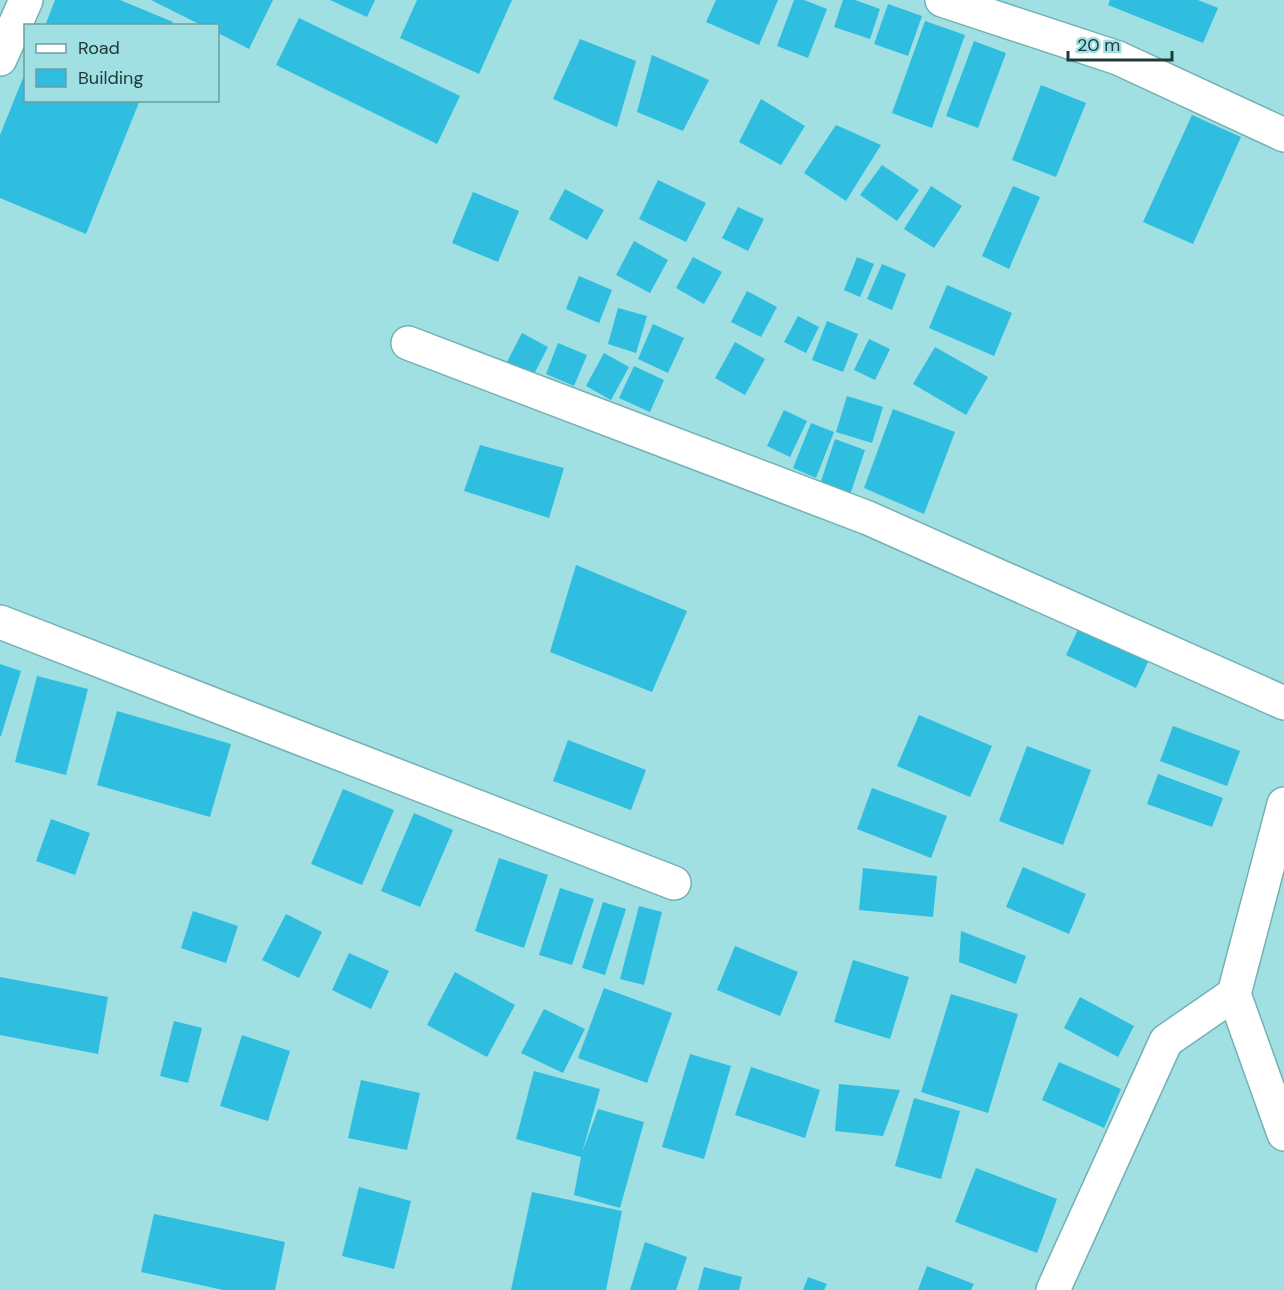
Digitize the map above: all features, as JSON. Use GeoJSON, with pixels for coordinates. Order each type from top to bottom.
{"type":"FeatureCollection","features":[{"type":"Feature","properties":{"kind":"street"},"geometry":{"type":"LineString","coordinates":[[0,59],[26,0]]}},
{"type":"Feature","properties":{"kind":"street"},"geometry":{"type":"LineString","coordinates":[[942,0],[1118,58],[1284,135]]}},
{"type":"Feature","properties":{"kind":"street"},"geometry":{"type":"LineString","coordinates":[[408,343],[868,518],[1284,703]]}},
{"type":"Feature","properties":{"kind":"street"},"geometry":{"type":"LineString","coordinates":[[0,622],[674,883]]}},
{"type":"Feature","properties":{"kind":"street"},"geometry":{"type":"LineString","coordinates":[[1284,804],[1234,994],[1284,1134]]}},
{"type":"Feature","properties":{"kind":"street"},"geometry":{"type":"LineString","coordinates":[[1053,1290],[1166,1041],[1234,994]]}},
{"type":"Feature","properties":{"kind":"building"},"geometry":{"type":"Polygon","coordinates":[[[55,0],[120,0],[173,22],[172,24],[46,24],[55,0]]]}},
{"type":"Feature","properties":{"kind":"building"},"geometry":{"type":"Polygon","coordinates":[[[151,0],[273,0],[249,49],[219,34],[219,24],[199,24],[151,0]]]}},
{"type":"Feature","properties":{"kind":"building"},"geometry":{"type":"Polygon","coordinates":[[[330,0],[375,0],[367,17],[330,0]]]}},
{"type":"Feature","properties":{"kind":"building"},"geometry":{"type":"Polygon","coordinates":[[[417,0],[512,0],[479,74],[400,38],[417,0]]]}},
{"type":"Feature","properties":{"kind":"building"},"geometry":{"type":"Polygon","coordinates":[[[716,0],[778,0],[759,45],[706,22],[716,0]]]}},
{"type":"Feature","properties":{"kind":"building"},"geometry":{"type":"Polygon","coordinates":[[[794,0],[804,0],[827,9],[808,58],[777,46],[794,0]]]}},
{"type":"Feature","properties":{"kind":"building"},"geometry":{"type":"Polygon","coordinates":[[[843,0],[855,0],[880,9],[870,39],[834,27],[843,0]]]}},
{"type":"Feature","properties":{"kind":"building"},"geometry":{"type":"Polygon","coordinates":[[[1110,0],[1198,0],[1218,8],[1203,43],[1108,5],[1110,0]]]}},
{"type":"Feature","properties":{"kind":"building"},"geometry":{"type":"Polygon","coordinates":[[[888,4],[922,16],[908,56],[874,44],[888,4]]]}},
{"type":"Feature","properties":{"kind":"building"},"geometry":{"type":"Polygon","coordinates":[[[299,18],[460,96],[437,144],[276,65],[299,18]]]}},
{"type":"Feature","properties":{"kind":"building"},"geometry":{"type":"Polygon","coordinates":[[[925,21],[965,35],[932,128],[892,113],[925,21]]]}},
{"type":"Feature","properties":{"kind":"building"},"geometry":{"type":"Polygon","coordinates":[[[580,39],[636,61],[617,127],[553,99],[580,39]]]}},
{"type":"Feature","properties":{"kind":"building"},"geometry":{"type":"Polygon","coordinates":[[[974,41],[1006,53],[978,128],[946,116],[974,41]]]}},
{"type":"Feature","properties":{"kind":"building"},"geometry":{"type":"Polygon","coordinates":[[[652,55],[709,80],[683,131],[637,112],[652,55]]]}},
{"type":"Feature","properties":{"kind":"building"},"geometry":{"type":"Polygon","coordinates":[[[24,75],[24,102],[139,102],[86,234],[0,198],[0,135],[24,75]]]}},
{"type":"Feature","properties":{"kind":"building"},"geometry":{"type":"Polygon","coordinates":[[[1041,85],[1086,103],[1056,177],[1012,160],[1041,85]]]}},
{"type":"Feature","properties":{"kind":"building"},"geometry":{"type":"Polygon","coordinates":[[[761,99],[805,126],[781,165],[739,142],[761,99]]]}},
{"type":"Feature","properties":{"kind":"building"},"geometry":{"type":"Polygon","coordinates":[[[1192,115],[1241,137],[1193,244],[1143,222],[1192,115]]]}},
{"type":"Feature","properties":{"kind":"building"},"geometry":{"type":"Polygon","coordinates":[[[836,125],[881,145],[846,201],[804,173],[836,125]]]}},
{"type":"Feature","properties":{"kind":"building"},"geometry":{"type":"Polygon","coordinates":[[[882,165],[919,190],[897,221],[860,195],[882,165]]]}},
{"type":"Feature","properties":{"kind":"building"},"geometry":{"type":"Polygon","coordinates":[[[658,180],[706,203],[686,242],[639,219],[658,180]]]}},
{"type":"Feature","properties":{"kind":"building"},"geometry":{"type":"Polygon","coordinates":[[[931,186],[962,206],[934,248],[904,229],[931,186]]]}},
{"type":"Feature","properties":{"kind":"building"},"geometry":{"type":"Polygon","coordinates":[[[1013,186],[1040,197],[1009,269],[982,256],[1013,186]]]}},
{"type":"Feature","properties":{"kind":"building"},"geometry":{"type":"Polygon","coordinates":[[[565,189],[604,210],[587,240],[549,219],[565,189]]]}},
{"type":"Feature","properties":{"kind":"building"},"geometry":{"type":"Polygon","coordinates":[[[473,192],[519,211],[498,262],[452,243],[473,192]]]}},
{"type":"Feature","properties":{"kind":"building"},"geometry":{"type":"Polygon","coordinates":[[[738,207],[764,219],[748,251],[722,238],[738,207]]]}},
{"type":"Feature","properties":{"kind":"building"},"geometry":{"type":"Polygon","coordinates":[[[634,241],[668,260],[650,293],[616,275],[634,241]]]}},
{"type":"Feature","properties":{"kind":"building"},"geometry":{"type":"Polygon","coordinates":[[[693,257],[722,272],[704,304],[676,288],[693,257]]]}},
{"type":"Feature","properties":{"kind":"building"},"geometry":{"type":"Polygon","coordinates":[[[857,257],[874,264],[860,297],[844,290],[857,257]]]}},
{"type":"Feature","properties":{"kind":"building"},"geometry":{"type":"Polygon","coordinates":[[[882,264],[906,274],[892,310],[867,299],[882,264]]]}},
{"type":"Feature","properties":{"kind":"building"},"geometry":{"type":"Polygon","coordinates":[[[579,276],[612,290],[599,323],[566,309],[579,276]]]}},
{"type":"Feature","properties":{"kind":"building"},"geometry":{"type":"Polygon","coordinates":[[[947,285],[1012,313],[994,356],[929,328],[947,285]]]}},
{"type":"Feature","properties":{"kind":"building"},"geometry":{"type":"Polygon","coordinates":[[[747,291],[777,307],[761,337],[731,322],[747,291]]]}},
{"type":"Feature","properties":{"kind":"building"},"geometry":{"type":"Polygon","coordinates":[[[618,308],[647,316],[636,353],[608,344],[618,308]]]}},
{"type":"Feature","properties":{"kind":"building"},"geometry":{"type":"Polygon","coordinates":[[[798,316],[819,327],[806,353],[784,342],[798,316]]]}},
{"type":"Feature","properties":{"kind":"building"},"geometry":{"type":"Polygon","coordinates":[[[827,321],[858,334],[843,372],[812,360],[827,321]]]}},
{"type":"Feature","properties":{"kind":"building"},"geometry":{"type":"Polygon","coordinates":[[[653,324],[684,338],[668,373],[638,359],[653,324]]]}},
{"type":"Feature","properties":{"kind":"building"},"geometry":{"type":"Polygon","coordinates":[[[522,333],[548,347],[533,376],[507,362],[522,333]]]}},
{"type":"Feature","properties":{"kind":"building"},"geometry":{"type":"Polygon","coordinates":[[[869,339],[890,349],[875,380],[854,370],[869,339]]]}},
{"type":"Feature","properties":{"kind":"building"},"geometry":{"type":"Polygon","coordinates":[[[735,342],[765,359],[745,395],[715,378],[735,342]]]}},
{"type":"Feature","properties":{"kind":"building"},"geometry":{"type":"Polygon","coordinates":[[[558,343],[587,355],[574,386],[546,374],[558,343]]]}},
{"type":"Feature","properties":{"kind":"building"},"geometry":{"type":"Polygon","coordinates":[[[935,347],[988,377],[966,415],[913,384],[935,347]]]}},
{"type":"Feature","properties":{"kind":"building"},"geometry":{"type":"Polygon","coordinates":[[[604,353],[629,367],[611,400],[586,386],[604,353]]]}},
{"type":"Feature","properties":{"kind":"building"},"geometry":{"type":"Polygon","coordinates":[[[634,366],[664,380],[650,412],[619,398],[634,366]]]}},
{"type":"Feature","properties":{"kind":"building"},"geometry":{"type":"Polygon","coordinates":[[[847,396],[883,407],[872,443],[836,432],[847,396]]]}},
{"type":"Feature","properties":{"kind":"building"},"geometry":{"type":"Polygon","coordinates":[[[893,409],[955,432],[924,514],[864,488],[893,409]]]}},
{"type":"Feature","properties":{"kind":"building"},"geometry":{"type":"Polygon","coordinates":[[[784,410],[807,421],[790,457],[767,446],[784,410]]]}},
{"type":"Feature","properties":{"kind":"building"},"geometry":{"type":"Polygon","coordinates":[[[811,423],[834,432],[816,478],[793,468],[811,423]]]}},
{"type":"Feature","properties":{"kind":"building"},"geometry":{"type":"Polygon","coordinates":[[[835,439],[865,450],[850,495],[820,484],[835,439]]]}},
{"type":"Feature","properties":{"kind":"building"},"geometry":{"type":"Polygon","coordinates":[[[480,445],[564,468],[549,518],[464,491],[480,445]]]}},
{"type":"Feature","properties":{"kind":"building"},"geometry":{"type":"Polygon","coordinates":[[[576,565],[687,611],[652,692],[550,652],[576,565]]]}},
{"type":"Feature","properties":{"kind":"building"},"geometry":{"type":"Polygon","coordinates":[[[1084,617],[1153,651],[1136,688],[1066,655],[1084,617]]]}},
{"type":"Feature","properties":{"kind":"building"},"geometry":{"type":"Polygon","coordinates":[[[0,664],[21,671],[1,736],[0,736],[0,664]]]}},
{"type":"Feature","properties":{"kind":"building"},"geometry":{"type":"Polygon","coordinates":[[[37,676],[88,689],[66,775],[15,762],[37,676]]]}},
{"type":"Feature","properties":{"kind":"building"},"geometry":{"type":"Polygon","coordinates":[[[117,711],[231,744],[210,817],[97,785],[117,711]]]}},
{"type":"Feature","properties":{"kind":"building"},"geometry":{"type":"Polygon","coordinates":[[[919,715],[992,746],[970,797],[897,766],[919,715]]]}},
{"type":"Feature","properties":{"kind":"building"},"geometry":{"type":"Polygon","coordinates":[[[1173,726],[1240,751],[1227,786],[1160,761],[1173,726]]]}},
{"type":"Feature","properties":{"kind":"building"},"geometry":{"type":"Polygon","coordinates":[[[568,740],[646,770],[631,810],[553,781],[568,740]]]}},
{"type":"Feature","properties":{"kind":"building"},"geometry":{"type":"Polygon","coordinates":[[[1027,746],[1091,770],[1063,845],[999,821],[1027,746]]]}},
{"type":"Feature","properties":{"kind":"building"},"geometry":{"type":"Polygon","coordinates":[[[1158,774],[1223,798],[1212,827],[1147,804],[1158,774]]]}},
{"type":"Feature","properties":{"kind":"building"},"geometry":{"type":"Polygon","coordinates":[[[872,788],[947,816],[931,858],[857,829],[872,788]]]}},
{"type":"Feature","properties":{"kind":"building"},"geometry":{"type":"Polygon","coordinates":[[[343,789],[394,810],[362,885],[311,864],[343,789]]]}},
{"type":"Feature","properties":{"kind":"building"},"geometry":{"type":"Polygon","coordinates":[[[414,813],[453,830],[420,907],[381,891],[414,813]]]}},
{"type":"Feature","properties":{"kind":"building"},"geometry":{"type":"Polygon","coordinates":[[[51,819],[90,833],[75,875],[36,861],[51,819]]]}},
{"type":"Feature","properties":{"kind":"building"},"geometry":{"type":"Polygon","coordinates":[[[499,858],[548,875],[524,948],[475,931],[499,858]]]}},
{"type":"Feature","properties":{"kind":"building"},"geometry":{"type":"Polygon","coordinates":[[[1023,867],[1086,894],[1069,934],[1006,907],[1023,867]]]}},
{"type":"Feature","properties":{"kind":"building"},"geometry":{"type":"Polygon","coordinates":[[[863,868],[937,876],[933,917],[859,910],[863,868]]]}},
{"type":"Feature","properties":{"kind":"building"},"geometry":{"type":"Polygon","coordinates":[[[560,888],[594,899],[572,965],[539,955],[560,888]]]}},
{"type":"Feature","properties":{"kind":"building"},"geometry":{"type":"Polygon","coordinates":[[[603,902],[626,909],[605,975],[582,968],[603,902]]]}},
{"type":"Feature","properties":{"kind":"building"},"geometry":{"type":"Polygon","coordinates":[[[639,906],[662,912],[644,985],[620,979],[639,906]]]}},
{"type":"Feature","properties":{"kind":"building"},"geometry":{"type":"Polygon","coordinates":[[[193,911],[238,926],[226,963],[181,948],[193,911]]]}},
{"type":"Feature","properties":{"kind":"building"},"geometry":{"type":"Polygon","coordinates":[[[286,914],[322,932],[299,978],[262,960],[286,914]]]}},
{"type":"Feature","properties":{"kind":"building"},"geometry":{"type":"Polygon","coordinates":[[[961,931],[1026,956],[1016,984],[959,962],[961,931]]]}},
{"type":"Feature","properties":{"kind":"building"},"geometry":{"type":"Polygon","coordinates":[[[735,946],[798,972],[780,1016],[717,990],[735,946]]]}},
{"type":"Feature","properties":{"kind":"building"},"geometry":{"type":"Polygon","coordinates":[[[349,953],[389,971],[371,1009],[332,990],[349,953]]]}},
{"type":"Feature","properties":{"kind":"building"},"geometry":{"type":"Polygon","coordinates":[[[853,960],[909,977],[890,1039],[834,1022],[853,960]]]}},
{"type":"Feature","properties":{"kind":"building"},"geometry":{"type":"Polygon","coordinates":[[[455,972],[515,1005],[487,1057],[427,1025],[455,972]]]}},
{"type":"Feature","properties":{"kind":"building"},"geometry":{"type":"Polygon","coordinates":[[[0,977],[108,997],[98,1054],[0,1035],[0,977]]]}},
{"type":"Feature","properties":{"kind":"building"},"geometry":{"type":"Polygon","coordinates":[[[604,988],[672,1013],[647,1083],[578,1058],[604,988]]]}},
{"type":"Feature","properties":{"kind":"building"},"geometry":{"type":"Polygon","coordinates":[[[951,994],[1018,1014],[988,1113],[921,1092],[951,994]]]}},
{"type":"Feature","properties":{"kind":"building"},"geometry":{"type":"Polygon","coordinates":[[[1080,997],[1134,1026],[1118,1057],[1064,1028],[1080,997]]]}},
{"type":"Feature","properties":{"kind":"building"},"geometry":{"type":"Polygon","coordinates":[[[544,1009],[585,1029],[563,1073],[521,1053],[544,1009]]]}},
{"type":"Feature","properties":{"kind":"building"},"geometry":{"type":"Polygon","coordinates":[[[174,1021],[202,1028],[188,1083],[160,1076],[174,1021]]]}},
{"type":"Feature","properties":{"kind":"building"},"geometry":{"type":"Polygon","coordinates":[[[242,1035],[290,1051],[268,1121],[220,1106],[242,1035]]]}},
{"type":"Feature","properties":{"kind":"building"},"geometry":{"type":"Polygon","coordinates":[[[690,1054],[731,1066],[704,1159],[662,1147],[690,1054]]]}},
{"type":"Feature","properties":{"kind":"building"},"geometry":{"type":"Polygon","coordinates":[[[1059,1062],[1121,1089],[1104,1128],[1042,1100],[1059,1062]]]}},
{"type":"Feature","properties":{"kind":"building"},"geometry":{"type":"Polygon","coordinates":[[[751,1067],[820,1090],[805,1138],[735,1115],[751,1067]]]}},
{"type":"Feature","properties":{"kind":"building"},"geometry":{"type":"Polygon","coordinates":[[[534,1071],[600,1089],[582,1153],[598,1109],[644,1122],[620,1208],[574,1195],[581,1157],[516,1139],[534,1071]]]}},
{"type":"Feature","properties":{"kind":"building"},"geometry":{"type":"Polygon","coordinates":[[[361,1080],[420,1093],[407,1150],[348,1138],[361,1080]]]}},
{"type":"Feature","properties":{"kind":"building"},"geometry":{"type":"Polygon","coordinates":[[[839,1084],[900,1090],[883,1136],[835,1131],[839,1084]]]}},
{"type":"Feature","properties":{"kind":"building"},"geometry":{"type":"Polygon","coordinates":[[[914,1098],[960,1111],[941,1179],[895,1166],[914,1098]]]}},
{"type":"Feature","properties":{"kind":"building"},"geometry":{"type":"Polygon","coordinates":[[[976,1168],[1057,1199],[1037,1253],[955,1222],[976,1168]]]}},
{"type":"Feature","properties":{"kind":"building"},"geometry":{"type":"Polygon","coordinates":[[[359,1187],[411,1201],[394,1269],[342,1256],[359,1187]]]}},
{"type":"Feature","properties":{"kind":"building"},"geometry":{"type":"Polygon","coordinates":[[[532,1192],[622,1211],[606,1290],[511,1290],[532,1192]]]}},
{"type":"Feature","properties":{"kind":"building"},"geometry":{"type":"Polygon","coordinates":[[[154,1214],[285,1242],[275,1290],[223,1290],[141,1272],[154,1214]]]}},
{"type":"Feature","properties":{"kind":"building"},"geometry":{"type":"Polygon","coordinates":[[[645,1242],[687,1257],[676,1290],[630,1290],[645,1242]]]}},
{"type":"Feature","properties":{"kind":"building"},"geometry":{"type":"Polygon","coordinates":[[[927,1266],[974,1284],[971,1290],[918,1290],[927,1266]]]}},
{"type":"Feature","properties":{"kind":"building"},"geometry":{"type":"Polygon","coordinates":[[[704,1267],[742,1277],[739,1290],[698,1290],[704,1267]]]}},
{"type":"Feature","properties":{"kind":"building"},"geometry":{"type":"Polygon","coordinates":[[[808,1277],[827,1284],[824,1290],[803,1290],[808,1277]]]}}]}
